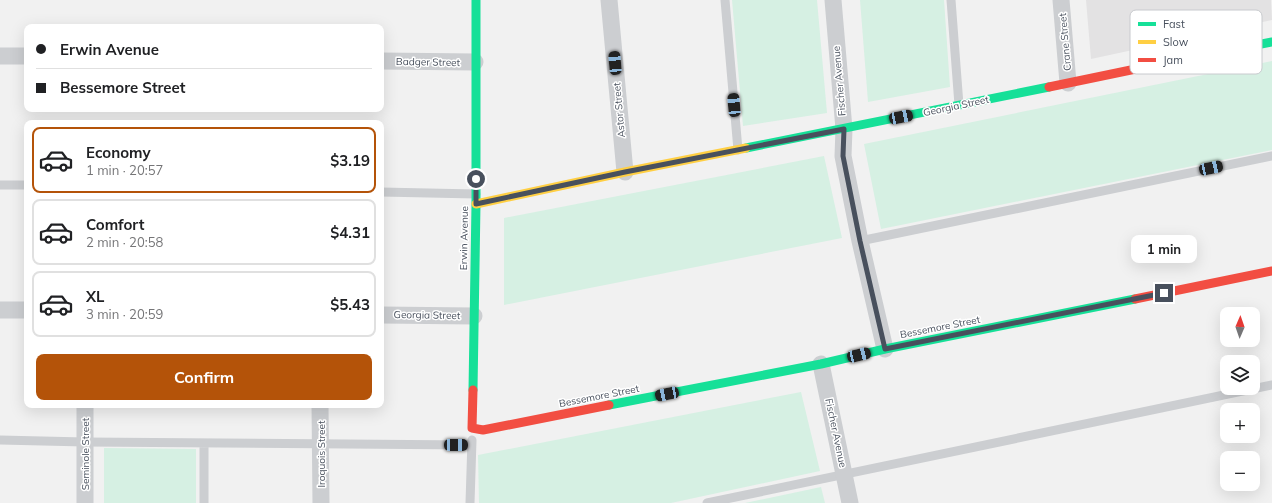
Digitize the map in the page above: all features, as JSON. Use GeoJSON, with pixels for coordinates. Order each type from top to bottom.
{"type":"FeatureCollection","features":[{"type":"Feature","properties":{"kind":"street","name":"Erwin Avenue"},"geometry":{"type":"LineString","coordinates":[[472,428],[476,204],[476,0]]}},
{"type":"Feature","properties":{"kind":"street","name":"Astor Street"},"geometry":{"type":"LineString","coordinates":[[609,0],[625,172]]}},
{"type":"Feature","properties":{"kind":"street","name":"Fischer Avenue"},"geometry":{"type":"LineString","coordinates":[[832,0],[844,129],[843,156],[860,241],[885,349]]}},
{"type":"Feature","properties":{"kind":"street","name":"Crane Street"},"geometry":{"type":"LineString","coordinates":[[1061,0],[1068,83]]}},
{"type":"Feature","properties":{"kind":"street","name":"Georgia Street"},"geometry":{"type":"LineString","coordinates":[[1262,44],[1272,42]]}},
{"type":"Feature","properties":{"kind":"street"},"geometry":{"type":"LineString","coordinates":[[0,56],[24,56]]}},
{"type":"Feature","properties":{"kind":"street","name":"Badger Street"},"geometry":{"type":"LineString","coordinates":[[384,61],[476,62]]}},
{"type":"Feature","properties":{"kind":"street","name":"Georgia Street"},"geometry":{"type":"LineString","coordinates":[[476,204],[625,172],[1130,71]]}},
{"type":"Feature","properties":{"kind":"street","name":"Bessemore Street"},"geometry":{"type":"LineString","coordinates":[[472,428],[483,430],[821,364],[885,349],[1272,271]]}},
{"type":"Feature","properties":{"kind":"street"},"geometry":{"type":"LineString","coordinates":[[0,310],[24,310]]}},
{"type":"Feature","properties":{"kind":"street","name":"Georgia Street"},"geometry":{"type":"LineString","coordinates":[[384,315],[474,316]]}},
{"type":"Feature","properties":{"kind":"street","name":"Fischer Avenue"},"geometry":{"type":"LineString","coordinates":[[821,364],[850,503]]}},
{"type":"Feature","properties":{"kind":"street","name":"Seminole Street"},"geometry":{"type":"LineString","coordinates":[[85,408],[85,503]]}},
{"type":"Feature","properties":{"kind":"street","name":"Iroquois Street"},"geometry":{"type":"LineString","coordinates":[[320,408],[321,503]]}},
{"type":"Feature","properties":{"kind":"lane"},"geometry":{"type":"LineString","coordinates":[[725,0],[738,150]]}},
{"type":"Feature","properties":{"kind":"lane"},"geometry":{"type":"LineString","coordinates":[[951,0],[959,105]]}},
{"type":"Feature","properties":{"kind":"lane"},"geometry":{"type":"LineString","coordinates":[[860,241],[1272,156]]}},
{"type":"Feature","properties":{"kind":"lane"},"geometry":{"type":"LineString","coordinates":[[0,185],[24,185]]}},
{"type":"Feature","properties":{"kind":"lane"},"geometry":{"type":"LineString","coordinates":[[384,192],[476,194]]}},
{"type":"Feature","properties":{"kind":"lane"},"geometry":{"type":"LineString","coordinates":[[707,503],[1272,385]]}},
{"type":"Feature","properties":{"kind":"lane"},"geometry":{"type":"LineString","coordinates":[[470,503],[472,428]]}},
{"type":"Feature","properties":{"kind":"lane"},"geometry":{"type":"LineString","coordinates":[[0,440],[471,445]]}},
{"type":"Feature","properties":{"kind":"lane"},"geometry":{"type":"LineString","coordinates":[[204,443],[204,503]]}},
{"type":"Feature","properties":{"kind":"shaded area"},"geometry":{"type":"Polygon","coordinates":[[[1086,0],[1271,0],[1272,20],[1262,22],[1262,10],[1130,10],[1130,51],[1091,59],[1086,0]]]}},
{"type":"Feature","properties":{"kind":"green space"},"geometry":{"type":"Polygon","coordinates":[[[732,0],[817,0],[827,113],[743,126],[732,0]]]}},
{"type":"Feature","properties":{"kind":"green space"},"geometry":{"type":"Polygon","coordinates":[[[860,0],[944,0],[950,87],[868,102],[860,0]]]}},
{"type":"Feature","properties":{"kind":"green space"},"geometry":{"type":"Polygon","coordinates":[[[1272,61],[1272,150],[881,229],[864,144],[1208,74],[1262,74],[1262,63],[1272,61]]]}},
{"type":"Feature","properties":{"kind":"green space"},"geometry":{"type":"Polygon","coordinates":[[[824,156],[842,238],[504,305],[504,218],[824,156]]]}},
{"type":"Feature","properties":{"kind":"green space"},"geometry":{"type":"Polygon","coordinates":[[[801,392],[820,471],[671,503],[479,503],[478,455],[801,392]]]}},
{"type":"Feature","properties":{"kind":"green space"},"geometry":{"type":"Polygon","coordinates":[[[104,448],[196,449],[196,503],[104,503],[104,448]]]}},
{"type":"Feature","properties":{"kind":"green space"},"geometry":{"type":"Polygon","coordinates":[[[821,487],[825,503],[745,503],[821,487]]]}},
{"type":"Feature","properties":{"kind":"traffic: fast"},"geometry":{"type":"LineString","coordinates":[[473,390],[476,204],[476,0]]}},
{"type":"Feature","properties":{"kind":"traffic: fast"},"geometry":{"type":"LineString","coordinates":[[1262,44],[1272,42]]}},
{"type":"Feature","properties":{"kind":"traffic: fast"},"geometry":{"type":"LineString","coordinates":[[746,148],[1049,87]]}},
{"type":"Feature","properties":{"kind":"traffic: fast"},"geometry":{"type":"LineString","coordinates":[[609,405],[821,364],[885,349],[1135,299]]}},
{"type":"Feature","properties":{"kind":"traffic: slow"},"geometry":{"type":"LineString","coordinates":[[476,204],[746,148]]}},
{"type":"Feature","properties":{"kind":"traffic: jam"},"geometry":{"type":"LineString","coordinates":[[1049,87],[1130,70]]}},
{"type":"Feature","properties":{"kind":"traffic: jam"},"geometry":{"type":"LineString","coordinates":[[1135,299],[1272,271]]}},
{"type":"Feature","properties":{"kind":"traffic: jam"},"geometry":{"type":"LineString","coordinates":[[473,390],[472,428],[483,430],[609,405]]}},
{"type":"Feature","properties":{"kind":"route"},"geometry":{"type":"LineString","coordinates":[[476,179],[476,204],[625,172],[844,129],[843,156],[860,241],[885,349],[1164,293]]}}]}
